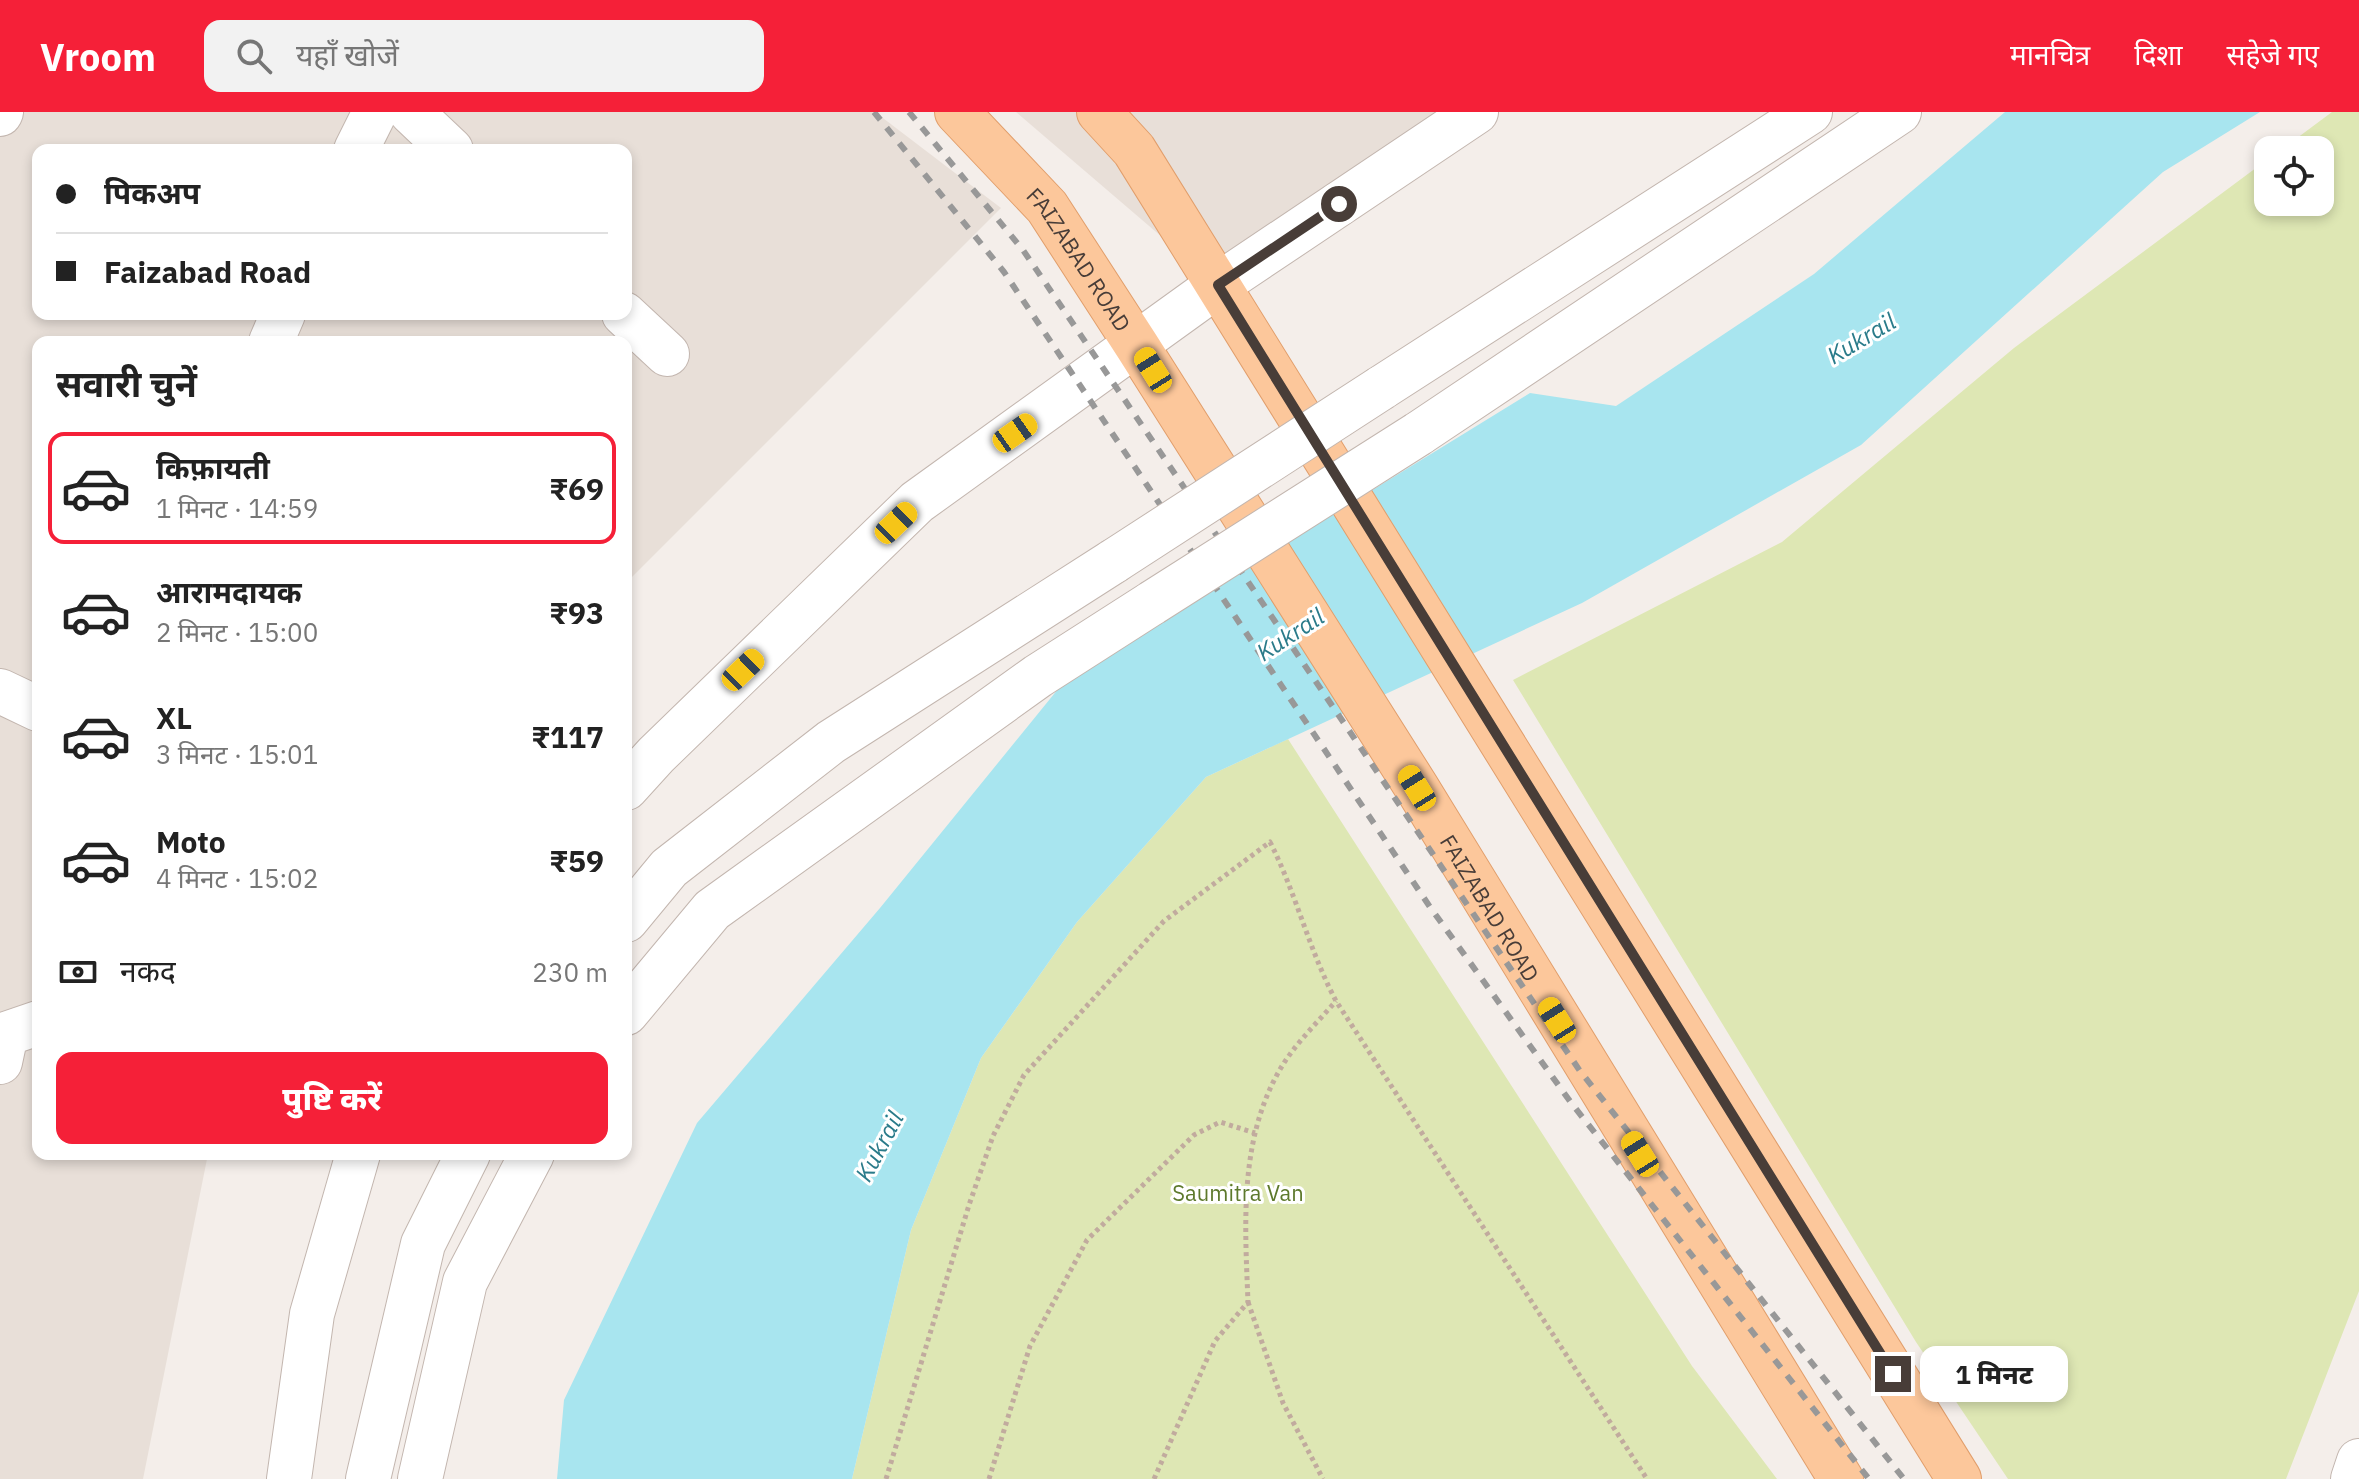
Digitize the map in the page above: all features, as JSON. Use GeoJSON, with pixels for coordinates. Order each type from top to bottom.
{"type":"FeatureCollection","features":[{"type":"Feature","properties":{"kind":"main road","name":"FAIZABAD ROAD"},"geometry":{"type":"LineString","coordinates":[[957,112],[1047,207],[1137,346],[1417,788],[1441,833],[1841,1479]]}},
{"type":"Feature","properties":{"kind":"main road"},"geometry":{"type":"LineString","coordinates":[[1099,112],[1134,150],[1959,1479]]}},
{"type":"Feature","properties":{"kind":"street"},"geometry":{"type":"LineString","coordinates":[[359,144],[375,112]]}},
{"type":"Feature","properties":{"kind":"street"},"geometry":{"type":"LineString","coordinates":[[411,112],[445,144]]}},
{"type":"Feature","properties":{"kind":"street"},"geometry":{"type":"LineString","coordinates":[[632,781],[917,502],[1137,346],[1430,126],[1476,112]]}},
{"type":"Feature","properties":{"kind":"street"},"geometry":{"type":"LineString","coordinates":[[632,913],[669,868],[831,742],[1810,112]]}},
{"type":"Feature","properties":{"kind":"street"},"geometry":{"type":"LineString","coordinates":[[632,1006],[712,910],[1038,676],[1418,434],[1899,112]]}},
{"type":"Feature","properties":{"kind":"street"},"geometry":{"type":"LineString","coordinates":[[630,320],[667,354]]}},
{"type":"Feature","properties":{"kind":"street"},"geometry":{"type":"LineString","coordinates":[[0,691],[32,706]]}},
{"type":"Feature","properties":{"kind":"street"},"geometry":{"type":"LineString","coordinates":[[0,1062],[6,1034],[32,1025]]}},
{"type":"Feature","properties":{"kind":"street"},"geometry":{"type":"LineString","coordinates":[[289,1479],[312,1314],[356,1160]]}},
{"type":"Feature","properties":{"kind":"street"},"geometry":{"type":"LineString","coordinates":[[368,1479],[423,1244],[465,1160]]}},
{"type":"Feature","properties":{"kind":"street"},"geometry":{"type":"LineString","coordinates":[[420,1479],[465,1282],[529,1160]]}},
{"type":"Feature","properties":{"kind":"street"},"geometry":{"type":"LineString","coordinates":[[2353,1479],[2359,1461]]}},
{"type":"Feature","properties":{"kind":"path"},"geometry":{"type":"LineString","coordinates":[[886,1479],[993,1136],[1024,1075],[1164,921],[1270,842],[1284,869],[1319,970],[1336,1001],[1647,1479]]}},
{"type":"Feature","properties":{"kind":"path"},"geometry":{"type":"LineString","coordinates":[[1323,1479],[1283,1403],[1248,1302],[1246,1186],[1255,1133],[1278,1073],[1336,1001]]}},
{"type":"Feature","properties":{"kind":"path"},"geometry":{"type":"LineString","coordinates":[[989,1479],[1030,1346],[1087,1240],[1194,1135],[1220,1122],[1255,1133]]}},
{"type":"Feature","properties":{"kind":"path"},"geometry":{"type":"LineString","coordinates":[[1154,1479],[1215,1341],[1248,1302]]}},
{"type":"Feature","properties":{"kind":"shaded area"},"geometry":{"type":"Polygon","coordinates":[[[0,112],[875,112],[1001,208],[632,577],[632,336],[32,336],[32,1160],[207,1160],[143,1479],[0,1479],[0,112]]]}},
{"type":"Feature","properties":{"kind":"shaded area"},"geometry":{"type":"Polygon","coordinates":[[[1016,112],[1456,112],[1218,285],[1016,112]]]}},
{"type":"Feature","properties":{"kind":"green space"},"geometry":{"type":"Polygon","coordinates":[[[2332,112],[2359,112],[2359,1291],[2286,1479],[2008,1479],[1916,1342],[1513,680],[1782,542],[2014,348],[2254,169],[2254,216],[2334,216],[2334,136],[2300,136],[2332,112]]]}},
{"type":"Feature","properties":{"kind":"green space","name":"Saumitra Van"},"geometry":{"type":"Polygon","coordinates":[[[1288,739],[1692,1366],[1777,1479],[852,1479],[911,1230],[981,1058],[1077,922],[1206,777],[1288,739]]]}},
{"type":"Feature","properties":{"kind":"water","name":"Kukrail"},"geometry":{"type":"Polygon","coordinates":[[[2005,112],[2260,112],[2163,172],[1861,445],[1582,603],[1206,777],[1077,922],[981,1058],[911,1230],[852,1479],[557,1479],[564,1400],[697,1123],[880,908],[1067,678],[1530,393],[1616,406],[1814,274],[2005,112]]]}},
{"type":"Feature","properties":{"kind":"railway"},"geometry":{"type":"LineString","coordinates":[[874,112],[1004,272],[1430,907],[1572,1104],[1869,1479]]}},
{"type":"Feature","properties":{"kind":"railway"},"geometry":{"type":"LineString","coordinates":[[909,112],[1023,250],[1580,1071],[1904,1479]]}},
{"type":"Feature","properties":{"kind":"route"},"geometry":{"type":"LineString","coordinates":[[1339,204],[1218,285],[1893,1374]]}}]}
